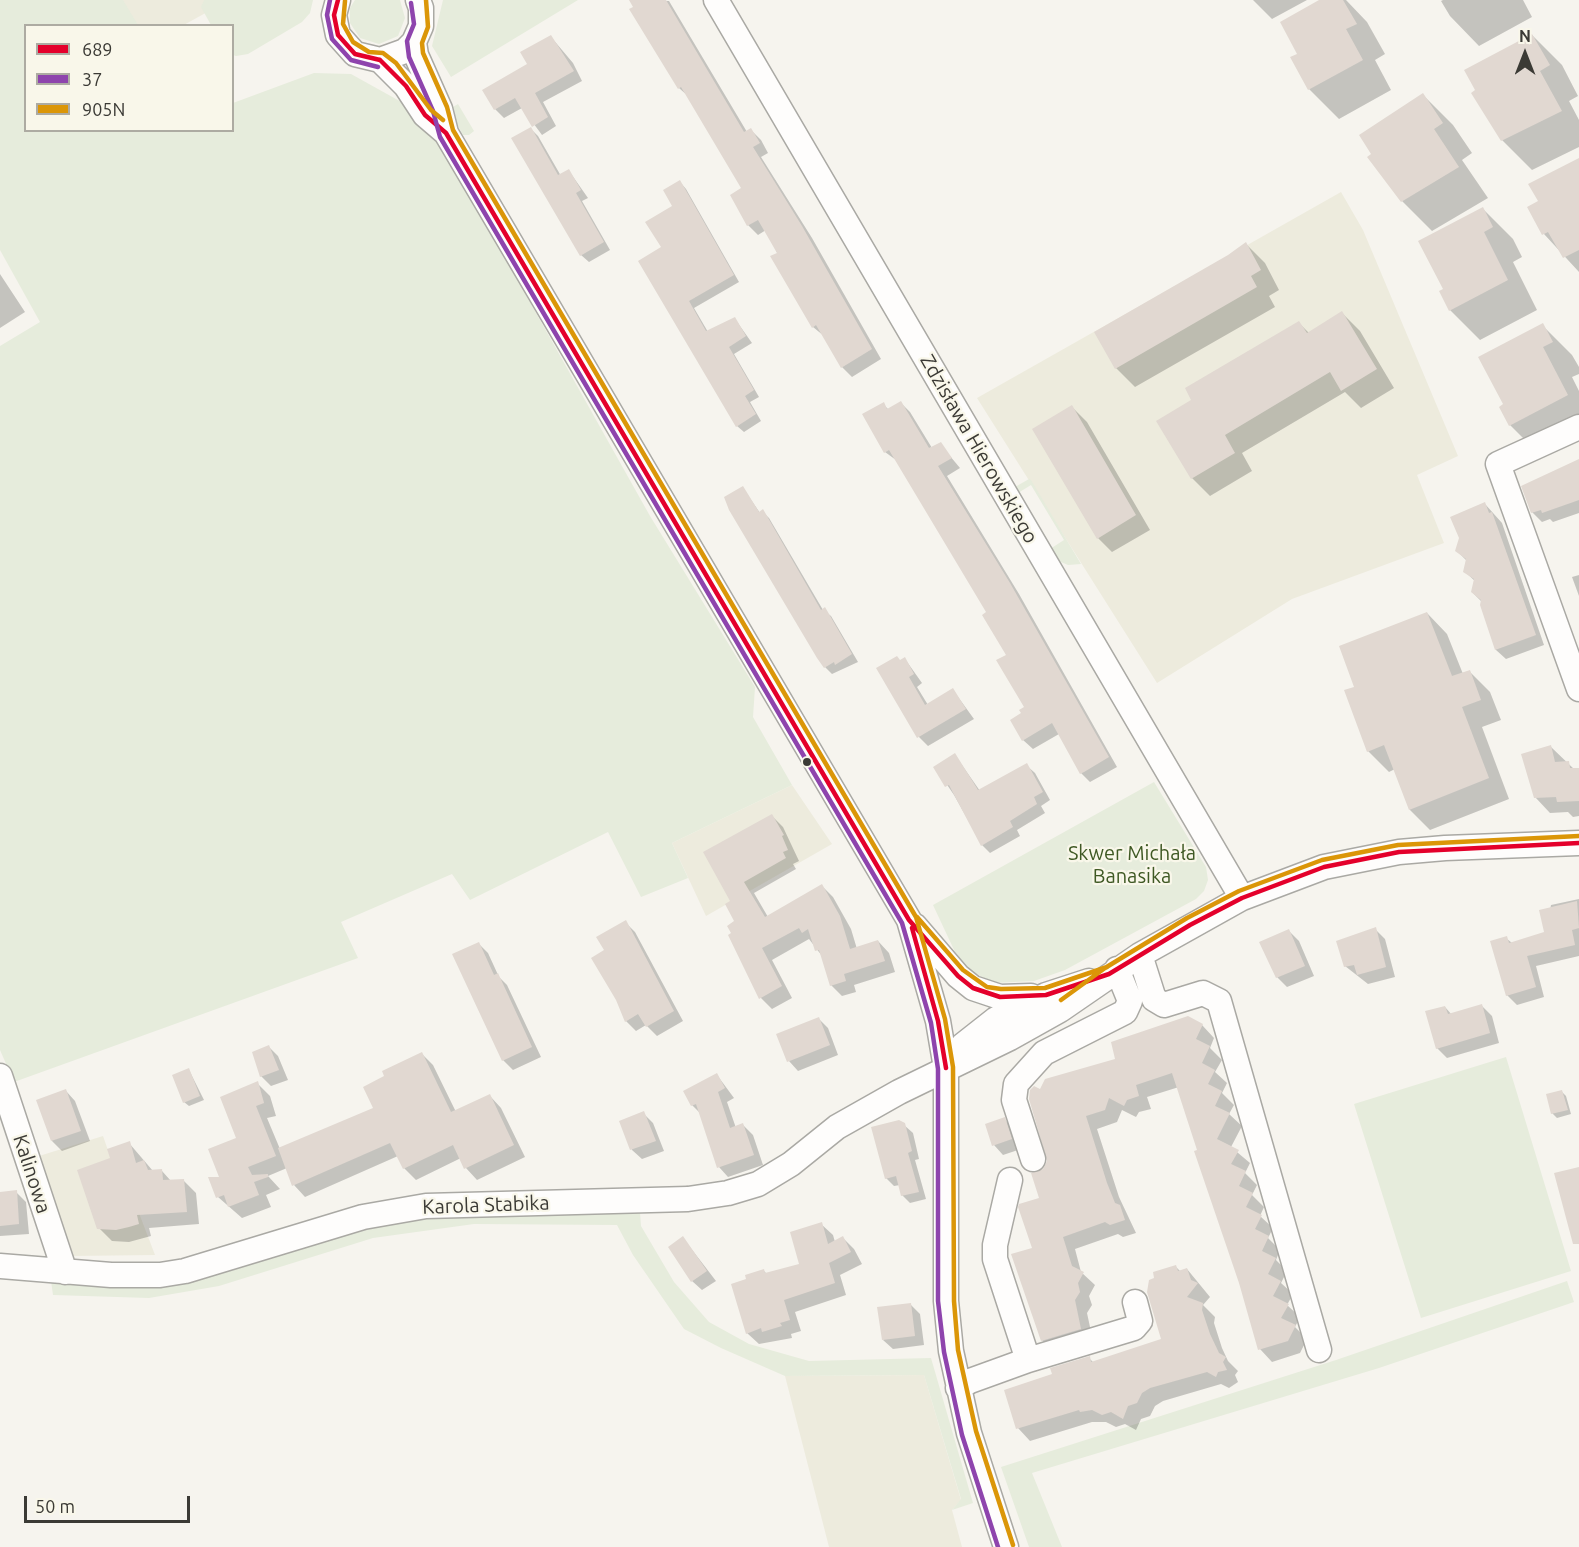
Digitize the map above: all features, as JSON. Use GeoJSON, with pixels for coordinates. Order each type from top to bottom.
{"type":"FeatureCollection","features":[{"type":"Feature","properties":{"kind":"street"},"geometry":{"type":"LineString","coordinates":[[338,0],[334,15],[338,35],[355,54],[380,60],[406,86],[425,115],[446,133]]}},
{"type":"Feature","properties":{"kind":"street","name":"Zdzisława Hierowskiego"},"geometry":{"type":"LineString","coordinates":[[716,0],[1242,898]]}},
{"type":"Feature","properties":{"kind":"street"},"geometry":{"type":"LineString","coordinates":[[380,60],[405,51],[414,42],[421,26],[422,3]]}},
{"type":"Feature","properties":{"kind":"street"},"geometry":{"type":"LineString","coordinates":[[414,42],[416,55],[440,109],[446,133],[909,920],[958,976],[973,988],[1000,997],[1046,995]]}},
{"type":"Feature","properties":{"kind":"street"},"geometry":{"type":"LineString","coordinates":[[1579,428],[1498,464],[1579,689]]}},
{"type":"Feature","properties":{"kind":"street"},"geometry":{"type":"LineString","coordinates":[[946,1068],[963,1046],[990,1022],[1046,995],[1113,972],[1242,898],[1324,867],[1400,852],[1579,843]]}},
{"type":"Feature","properties":{"kind":"street"},"geometry":{"type":"LineString","coordinates":[[909,920],[938,1021],[946,1068],[946,1301],[958,1388],[969,1433],[1006,1547]]}},
{"type":"Feature","properties":{"kind":"street"},"geometry":{"type":"LineString","coordinates":[[1140,955],[1154,999],[1164,1005],[1203,993],[1219,1001],[1319,1350]]}},
{"type":"Feature","properties":{"kind":"street"},"geometry":{"type":"LineString","coordinates":[[1033,1159],[1014,1100],[1016,1084],[1044,1053],[1125,1012],[1130,1001],[1113,972]]}},
{"type":"Feature","properties":{"kind":"street","name":"Karola Stabika"},"geometry":{"type":"LineString","coordinates":[[0,1266],[111,1275],[185,1271],[363,1218],[426,1206],[688,1199],[728,1193],[758,1184],[791,1164],[837,1127],[1060,1010],[1113,972]]}},
{"type":"Feature","properties":{"kind":"street","name":"Kalinowa"},"geometry":{"type":"LineString","coordinates":[[0,1076],[64,1272]]}},
{"type":"Feature","properties":{"kind":"street"},"geometry":{"type":"LineString","coordinates":[[1010,1180],[995,1245],[995,1259],[1028,1360]]}},
{"type":"Feature","properties":{"kind":"street"},"geometry":{"type":"LineString","coordinates":[[958,1388],[1028,1360],[1134,1328],[1140,1321],[1135,1302]]}},
{"type":"Feature","properties":{"kind":"shaded area"},"geometry":{"type":"Polygon","coordinates":[[[118,0],[229,0],[186,24],[131,24],[118,0]]]}},
{"type":"Feature","properties":{"kind":"shaded area"},"geometry":{"type":"Polygon","coordinates":[[[1341,192],[1363,230],[1458,456],[1417,475],[1444,543],[1292,599],[1157,683],[977,398],[1341,192]]]}},
{"type":"Feature","properties":{"kind":"shaded area"},"geometry":{"type":"Polygon","coordinates":[[[792,785],[832,844],[706,916],[672,843],[792,785]]]}},
{"type":"Feature","properties":{"kind":"shaded area"},"geometry":{"type":"Polygon","coordinates":[[[103,1136],[117,1176],[128,1184],[155,1255],[70,1256],[36,1157],[103,1136]]]}},
{"type":"Feature","properties":{"kind":"shaded area"},"geometry":{"type":"Polygon","coordinates":[[[924,1375],[961,1500],[952,1510],[962,1547],[829,1547],[785,1376],[924,1375]]]}},
{"type":"Feature","properties":{"kind":"green space"},"geometry":{"type":"Polygon","coordinates":[[[0,0],[123,0],[137,24],[24,24],[24,132],[234,132],[234,103],[314,73],[351,74],[405,104],[443,147],[650,516],[755,687],[753,717],[792,785],[672,843],[688,878],[641,897],[608,832],[470,900],[452,874],[341,922],[358,958],[14,1082],[0,1050],[0,346],[40,322],[0,250],[0,0]]]}},
{"type":"Feature","properties":{"kind":"green space"},"geometry":{"type":"Polygon","coordinates":[[[204,0],[313,0],[310,13],[302,22],[248,54],[236,56],[234,55],[234,24],[210,24],[201,7],[204,0]]]}},
{"type":"Feature","properties":{"kind":"green space"},"geometry":{"type":"Polygon","coordinates":[[[355,0],[400,0],[405,18],[398,36],[379,44],[360,38],[350,23],[350,8],[355,0]]]}},
{"type":"Feature","properties":{"kind":"green space"},"geometry":{"type":"Polygon","coordinates":[[[443,0],[578,0],[451,77],[432,46],[443,0]]]}},
{"type":"Feature","properties":{"kind":"green space"},"geometry":{"type":"Polygon","coordinates":[[[458,104],[474,131],[469,135],[463,135],[451,113],[453,107],[458,104]]]}},
{"type":"Feature","properties":{"kind":"green space"},"geometry":{"type":"Polygon","coordinates":[[[1029,479],[1081,564],[1068,565],[1061,562],[1050,549],[1064,540],[1031,485],[1018,493],[1015,487],[1029,479]]]}},
{"type":"Feature","properties":{"kind":"green space","name":"Skwer Michała Banasika"},"geometry":{"type":"Polygon","coordinates":[[[1154,782],[1206,867],[1208,880],[1204,891],[1196,899],[1065,970],[1034,981],[994,983],[969,970],[955,952],[933,905],[1154,782]]]}},
{"type":"Feature","properties":{"kind":"green space"},"geometry":{"type":"Polygon","coordinates":[[[1506,1057],[1571,1271],[1421,1318],[1354,1104],[1506,1057]]]}},
{"type":"Feature","properties":{"kind":"green space"},"geometry":{"type":"Polygon","coordinates":[[[640,1212],[641,1226],[674,1282],[709,1322],[749,1344],[809,1361],[931,1358],[973,1503],[952,1510],[961,1499],[924,1375],[785,1376],[721,1348],[684,1329],[633,1255],[617,1225],[474,1224],[373,1238],[219,1286],[149,1298],[53,1295],[51,1281],[172,1285],[234,1270],[342,1233],[443,1216],[640,1212]]]}},
{"type":"Feature","properties":{"kind":"green space"},"geometry":{"type":"Polygon","coordinates":[[[1567,1281],[1574,1302],[1379,1368],[1032,1473],[1062,1547],[1029,1547],[1001,1467],[1336,1360],[1567,1281]]]}},
{"type":"Feature","properties":{"kind":"building"},"geometry":{"type":"Polygon","coordinates":[[[629,0],[666,0],[744,132],[751,128],[760,143],[753,147],[802,226],[872,349],[841,368],[816,325],[812,328],[770,256],[777,253],[758,220],[747,226],[730,195],[741,188],[681,87],[678,89],[629,9],[633,7],[629,0]]]}},
{"type":"Feature","properties":{"kind":"building"},"geometry":{"type":"Polygon","coordinates":[[[1319,0],[1343,0],[1357,24],[1346,29],[1363,60],[1308,90],[1290,57],[1297,54],[1280,22],[1319,0]]]}},
{"type":"Feature","properties":{"kind":"building"},"geometry":{"type":"Polygon","coordinates":[[[1532,34],[1550,65],[1540,71],[1562,111],[1501,141],[1471,93],[1475,90],[1464,70],[1532,34]]]}},
{"type":"Feature","properties":{"kind":"building"},"geometry":{"type":"Polygon","coordinates":[[[551,35],[574,71],[535,93],[548,117],[532,127],[515,98],[494,110],[482,90],[527,64],[520,52],[551,35]]]}},
{"type":"Feature","properties":{"kind":"building"},"geometry":{"type":"Polygon","coordinates":[[[1423,93],[1443,123],[1434,129],[1459,167],[1401,202],[1367,157],[1371,154],[1359,135],[1423,93]]]}},
{"type":"Feature","properties":{"kind":"building"},"geometry":{"type":"Polygon","coordinates":[[[531,127],[558,175],[569,169],[581,190],[576,193],[604,242],[580,256],[511,138],[531,127]]]}},
{"type":"Feature","properties":{"kind":"building"},"geometry":{"type":"Polygon","coordinates":[[[1579,158],[1579,250],[1563,258],[1548,232],[1542,235],[1527,207],[1538,201],[1528,184],[1579,158]]]}},
{"type":"Feature","properties":{"kind":"building"},"geometry":{"type":"Polygon","coordinates":[[[680,180],[734,275],[689,301],[706,331],[735,317],[746,336],[729,347],[754,390],[745,396],[756,414],[736,427],[638,261],[661,247],[645,222],[672,206],[663,190],[680,180]]]}},
{"type":"Feature","properties":{"kind":"building"},"geometry":{"type":"Polygon","coordinates":[[[1483,207],[1493,227],[1484,232],[1508,280],[1449,311],[1439,291],[1443,289],[1418,241],[1483,207]]]}},
{"type":"Feature","properties":{"kind":"building"},"geometry":{"type":"Polygon","coordinates":[[[1246,242],[1261,270],[1251,276],[1257,287],[1115,369],[1094,332],[1228,255],[1246,242]]]}},
{"type":"Feature","properties":{"kind":"building"},"geometry":{"type":"Polygon","coordinates":[[[1342,311],[1377,369],[1341,391],[1330,372],[1225,435],[1235,453],[1191,479],[1156,421],[1191,400],[1185,388],[1299,321],[1307,333],[1342,311]]]}},
{"type":"Feature","properties":{"kind":"building"},"geometry":{"type":"Polygon","coordinates":[[[1543,323],[1553,342],[1543,347],[1568,395],[1509,426],[1499,407],[1503,404],[1478,357],[1543,323]]]}},
{"type":"Feature","properties":{"kind":"building"},"geometry":{"type":"Polygon","coordinates":[[[901,401],[929,448],[941,442],[952,458],[938,466],[1010,583],[1109,757],[1080,774],[1052,723],[1022,741],[1010,720],[1021,713],[1019,710],[1024,707],[996,660],[1006,655],[982,615],[986,612],[889,450],[884,453],[862,414],[884,402],[887,409],[901,401]]]}},
{"type":"Feature","properties":{"kind":"building"},"geometry":{"type":"Polygon","coordinates":[[[1072,405],[1136,515],[1097,539],[1032,429],[1072,405]]]}},
{"type":"Feature","properties":{"kind":"building"},"geometry":{"type":"Polygon","coordinates":[[[1579,459],[1579,500],[1542,513],[1541,510],[1531,513],[1521,486],[1579,459]]]}},
{"type":"Feature","properties":{"kind":"building"},"geometry":{"type":"Polygon","coordinates":[[[743,486],[759,512],[763,509],[821,610],[825,607],[852,654],[835,665],[834,662],[824,668],[817,658],[729,510],[724,497],[743,486]]]}},
{"type":"Feature","properties":{"kind":"building"},"geometry":{"type":"Polygon","coordinates":[[[1485,502],[1489,513],[1492,512],[1536,635],[1495,650],[1480,605],[1481,600],[1471,592],[1474,579],[1463,572],[1466,559],[1455,551],[1459,538],[1450,517],[1485,502]]]}},
{"type":"Feature","properties":{"kind":"building"},"geometry":{"type":"Polygon","coordinates":[[[1427,612],[1452,676],[1470,670],[1481,700],[1462,707],[1489,778],[1409,810],[1384,745],[1367,752],[1344,690],[1354,687],[1339,646],[1427,612]]]}},
{"type":"Feature","properties":{"kind":"building"},"geometry":{"type":"Polygon","coordinates":[[[897,656],[900,660],[905,657],[914,674],[909,677],[925,705],[953,688],[966,709],[917,738],[876,668],[897,656]]]}},
{"type":"Feature","properties":{"kind":"building"},"geometry":{"type":"Polygon","coordinates":[[[1551,745],[1555,762],[1569,761],[1570,768],[1579,768],[1579,801],[1557,802],[1556,797],[1534,798],[1521,754],[1551,745]]]}},
{"type":"Feature","properties":{"kind":"building"},"geometry":{"type":"Polygon","coordinates":[[[955,753],[978,790],[1027,763],[1043,792],[1034,797],[1037,804],[1010,821],[1013,827],[981,846],[949,785],[945,787],[933,767],[955,753]]]}},
{"type":"Feature","properties":{"kind":"building"},"geometry":{"type":"Polygon","coordinates":[[[772,814],[784,835],[782,836],[788,850],[783,852],[786,858],[744,882],[765,917],[822,884],[840,916],[850,949],[878,940],[885,961],[844,974],[846,981],[830,986],[819,950],[815,951],[808,929],[802,933],[799,928],[762,948],[782,986],[759,999],[728,935],[731,933],[727,926],[734,921],[725,904],[730,901],[703,852],[772,814]]]}},
{"type":"Feature","properties":{"kind":"building"},"geometry":{"type":"Polygon","coordinates":[[[1577,901],[1579,928],[1572,930],[1575,945],[1527,956],[1536,987],[1506,996],[1490,941],[1507,936],[1509,943],[1544,932],[1539,910],[1577,901]]]}},
{"type":"Feature","properties":{"kind":"building"},"geometry":{"type":"Polygon","coordinates":[[[626,920],[674,1011],[646,1027],[638,1014],[625,1022],[616,1000],[591,958],[604,950],[596,937],[626,920]]]}},
{"type":"Feature","properties":{"kind":"building"},"geometry":{"type":"Polygon","coordinates":[[[1376,927],[1386,967],[1357,975],[1354,965],[1344,967],[1336,941],[1376,927]]]}},
{"type":"Feature","properties":{"kind":"building"},"geometry":{"type":"Polygon","coordinates":[[[1289,929],[1305,966],[1276,978],[1259,942],[1289,929]]]}},
{"type":"Feature","properties":{"kind":"building"},"geometry":{"type":"Polygon","coordinates":[[[479,942],[494,975],[498,973],[532,1047],[502,1061],[452,954],[479,942]]]}},
{"type":"Feature","properties":{"kind":"building"},"geometry":{"type":"Polygon","coordinates":[[[1482,1004],[1490,1033],[1436,1049],[1425,1011],[1445,1006],[1448,1014],[1482,1004]]]}},
{"type":"Feature","properties":{"kind":"building"},"geometry":{"type":"Polygon","coordinates":[[[1188,1016],[1203,1024],[1196,1039],[1210,1046],[1202,1063],[1215,1070],[1208,1084],[1222,1091],[1215,1106],[1230,1113],[1217,1139],[1239,1150],[1231,1164],[1246,1171],[1239,1186],[1253,1193],[1246,1207],[1262,1215],[1255,1229],[1269,1236],[1262,1251],[1276,1258],[1268,1274],[1281,1281],[1273,1296],[1289,1304],[1281,1318],[1296,1325],[1288,1341],[1258,1350],[1239,1283],[1194,1151],[1197,1150],[1172,1073],[1136,1085],[1139,1096],[1127,1100],[1124,1106],[1109,1098],[1105,1110],[1086,1116],[1107,1183],[1115,1203],[1120,1205],[1125,1220],[1110,1225],[1105,1222],[1063,1237],[1072,1266],[1084,1272],[1078,1283],[1080,1292],[1075,1300],[1081,1329],[1041,1341],[1011,1254],[1032,1248],[1018,1207],[1019,1204],[1039,1198],[1031,1173],[1043,1169],[1047,1161],[1029,1099],[1030,1090],[1034,1086],[1040,1089],[1045,1079],[1115,1059],[1111,1042],[1188,1016]]]}},
{"type":"Feature","properties":{"kind":"building"},"geometry":{"type":"Polygon","coordinates":[[[819,1017],[830,1045],[787,1062],[776,1034],[819,1017]]]}},
{"type":"Feature","properties":{"kind":"building"},"geometry":{"type":"Polygon","coordinates":[[[269,1045],[279,1070],[260,1077],[252,1052],[269,1045]]]}},
{"type":"Feature","properties":{"kind":"building"},"geometry":{"type":"Polygon","coordinates":[[[422,1052],[451,1112],[490,1094],[514,1145],[464,1169],[453,1145],[403,1169],[390,1143],[292,1186],[278,1148],[373,1108],[363,1087],[384,1076],[382,1071],[422,1052]]]}},
{"type":"Feature","properties":{"kind":"building"},"geometry":{"type":"Polygon","coordinates":[[[189,1068],[200,1096],[183,1103],[172,1075],[189,1068]]]}},
{"type":"Feature","properties":{"kind":"building"},"geometry":{"type":"Polygon","coordinates":[[[717,1073],[725,1088],[718,1092],[730,1128],[743,1123],[754,1155],[717,1168],[696,1104],[691,1106],[683,1091],[717,1073]]]}},
{"type":"Feature","properties":{"kind":"building"},"geometry":{"type":"Polygon","coordinates":[[[258,1081],[264,1103],[256,1106],[276,1156],[248,1167],[252,1175],[268,1174],[268,1177],[254,1182],[259,1195],[228,1207],[224,1195],[216,1198],[208,1177],[219,1177],[208,1149],[236,1138],[220,1097],[258,1081]]]}},
{"type":"Feature","properties":{"kind":"building"},"geometry":{"type":"Polygon","coordinates":[[[66,1089],[81,1131],[51,1141],[36,1100],[66,1089]]]}},
{"type":"Feature","properties":{"kind":"building"},"geometry":{"type":"Polygon","coordinates":[[[1562,1090],[1568,1110],[1551,1114],[1546,1094],[1562,1090]]]}},
{"type":"Feature","properties":{"kind":"building"},"geometry":{"type":"Polygon","coordinates":[[[644,1111],[656,1141],[630,1150],[619,1121],[644,1111]]]}},
{"type":"Feature","properties":{"kind":"building"},"geometry":{"type":"Polygon","coordinates":[[[1005,1117],[1012,1139],[992,1146],[985,1124],[1005,1117]]]}},
{"type":"Feature","properties":{"kind":"building"},"geometry":{"type":"Polygon","coordinates":[[[899,1120],[905,1123],[912,1151],[908,1153],[919,1192],[901,1196],[896,1176],[885,1179],[871,1127],[899,1120]]]}},
{"type":"Feature","properties":{"kind":"building"},"geometry":{"type":"Polygon","coordinates":[[[130,1141],[136,1163],[144,1160],[148,1170],[162,1169],[163,1180],[184,1179],[187,1212],[137,1215],[139,1224],[116,1230],[97,1229],[77,1170],[110,1158],[107,1149],[130,1141]]]}},
{"type":"Feature","properties":{"kind":"building"},"geometry":{"type":"Polygon","coordinates":[[[1579,1167],[1579,1244],[1573,1244],[1554,1173],[1579,1167]]]}},
{"type":"Feature","properties":{"kind":"building"},"geometry":{"type":"Polygon","coordinates":[[[17,1190],[19,1224],[0,1226],[0,1192],[17,1190]]]}},
{"type":"Feature","properties":{"kind":"building"},"geometry":{"type":"Polygon","coordinates":[[[822,1222],[828,1244],[843,1236],[851,1252],[829,1263],[835,1283],[784,1300],[790,1320],[780,1323],[782,1326],[762,1332],[761,1328],[746,1334],[731,1284],[746,1279],[745,1275],[764,1269],[765,1273],[799,1264],[790,1232],[822,1222]]]}},
{"type":"Feature","properties":{"kind":"building"},"geometry":{"type":"Polygon","coordinates":[[[683,1236],[707,1271],[691,1282],[668,1247],[683,1236]]]}},
{"type":"Feature","properties":{"kind":"building"},"geometry":{"type":"Polygon","coordinates":[[[1176,1265],[1178,1271],[1187,1268],[1191,1280],[1198,1283],[1187,1297],[1203,1303],[1202,1310],[1210,1334],[1219,1353],[1226,1357],[1223,1362],[1227,1370],[1218,1372],[1216,1377],[1207,1372],[1150,1388],[1142,1393],[1137,1403],[1128,1406],[1123,1419],[1111,1412],[1102,1415],[1092,1410],[1080,1412],[1079,1410],[1016,1429],[1004,1390],[1052,1374],[1050,1368],[1090,1356],[1091,1362],[1161,1339],[1147,1292],[1149,1280],[1154,1278],[1153,1272],[1176,1265]]]}},
{"type":"Feature","properties":{"kind":"building"},"geometry":{"type":"Polygon","coordinates":[[[911,1303],[915,1336],[882,1340],[877,1307],[911,1303]]]}},
{"type":"Feature","properties":{"kind":"transit line","name":"37"},"geometry":{"type":"LineString","coordinates":[[330,0],[327,15],[332,39],[351,60],[378,67]]}},
{"type":"Feature","properties":{"kind":"transit line","name":"689"},"geometry":{"type":"LineString","coordinates":[[338,0],[334,15],[338,35],[355,54],[380,60]]}},
{"type":"Feature","properties":{"kind":"transit line","name":"905N"},"geometry":{"type":"LineString","coordinates":[[426,0],[428,27],[422,43],[423,53],[447,107],[453,130],[916,917],[945,1019],[953,1067],[954,1301],[958,1350],[976,1431],[1013,1545]]}},
{"type":"Feature","properties":{"kind":"transit line","name":"905N"},"geometry":{"type":"LineString","coordinates":[[345,1],[343,24],[353,42],[369,52],[383,53],[396,63],[431,110],[443,120]]}},
{"type":"Feature","properties":{"kind":"transit line","name":"37"},"geometry":{"type":"LineString","coordinates":[[411,3],[414,24],[407,41],[409,57],[433,111],[440,137],[902,923],[931,1023],[938,1069],[938,1301],[944,1352],[962,1435],[998,1547]]}},
{"type":"Feature","properties":{"kind":"transit line","name":"689"},"geometry":{"type":"LineString","coordinates":[[380,60],[406,86],[425,115],[446,133],[909,920],[958,976],[973,988],[1000,997],[1046,995],[1109,974],[1190,925],[1242,898],[1324,867],[1399,852],[1579,843]]}},
{"type":"Feature","properties":{"kind":"transit line","name":"905N"},"geometry":{"type":"LineString","coordinates":[[1061,1000],[1105,968],[1187,918],[1239,891],[1322,860],[1398,845],[1579,836]]}},
{"type":"Feature","properties":{"kind":"transit line","name":"905N"},"geometry":{"type":"LineString","coordinates":[[917,917],[963,970],[987,987],[1045,988],[1107,967]]}},
{"type":"Feature","properties":{"kind":"transit line","name":"689"},"geometry":{"type":"LineString","coordinates":[[912,928],[938,1021],[946,1068]]}}]}
